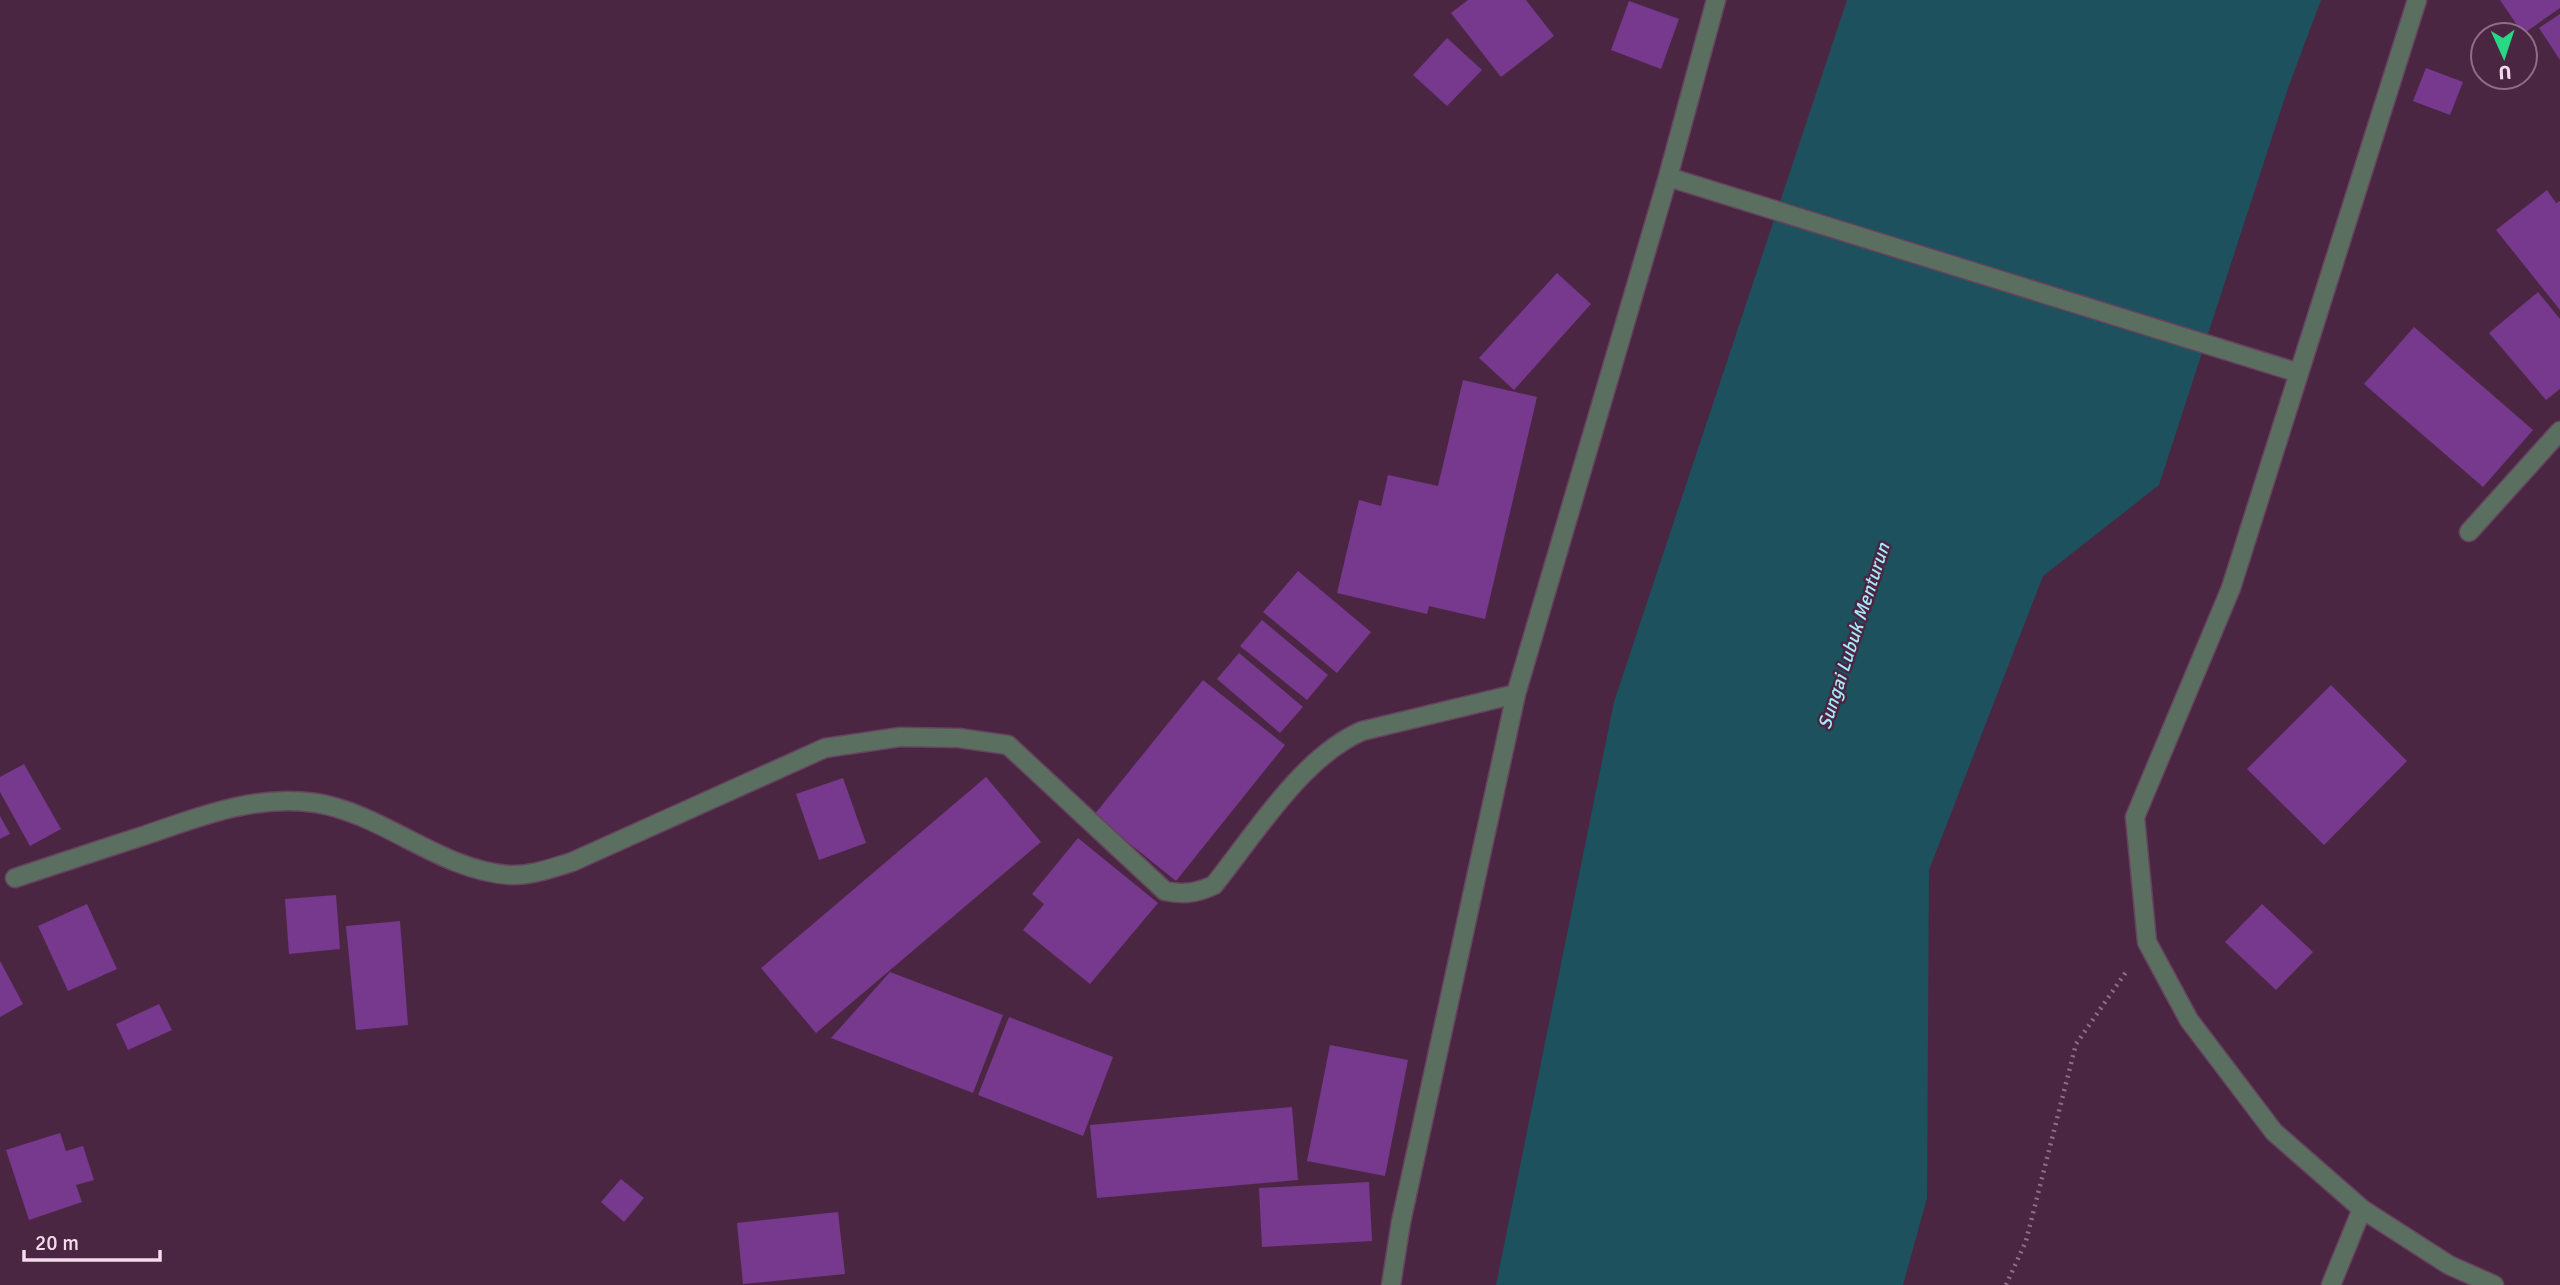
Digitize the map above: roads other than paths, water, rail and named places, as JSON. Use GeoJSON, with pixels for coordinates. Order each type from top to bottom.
{"type":"FeatureCollection","features":[{"type":"Feature","properties":{"kind":"street"},"geometry":{"type":"LineString","coordinates":[[1391,1285],[1401,1222],[1516,694],[1668,177],[1716,0]]}},
{"type":"Feature","properties":{"kind":"street"},"geometry":{"type":"LineString","coordinates":[[2417,0],[2231,588],[2135,817],[2147,942],[2189,1020],[2274,1132],[2362,1209],[2449,1265],[2494,1285]]}},
{"type":"Feature","properties":{"kind":"street"},"geometry":{"type":"LineString","coordinates":[[1668,177],[2299,373]]}},
{"type":"Feature","properties":{"kind":"street"},"geometry":{"type":"LineString","coordinates":[[2469,533],[2560,431]]}},
{"type":"Feature","properties":{"kind":"street"},"geometry":{"type":"LineString","coordinates":[[15,878],[220,810],[268,801],[318,803],[379,824],[475,869],[510,875],[537,873],[572,862],[825,748],[900,737],[959,738],[1008,746],[1165,891],[1182,895],[1214,885],[1316,759],[1339,741],[1362,731],[1516,694]]}},
{"type":"Feature","properties":{"kind":"street"},"geometry":{"type":"LineString","coordinates":[[2331,1285],[2362,1209]]}},
{"type":"Feature","properties":{"kind":"water","name":"Sungai Lubuk Menturun"},"geometry":{"type":"Polygon","coordinates":[[[1847,0],[2321,0],[2288,88],[2159,485],[2043,576],[1929,870],[1927,1198],[1903,1285],[1496,1285],[1614,702],[1847,0]]]}}]}
